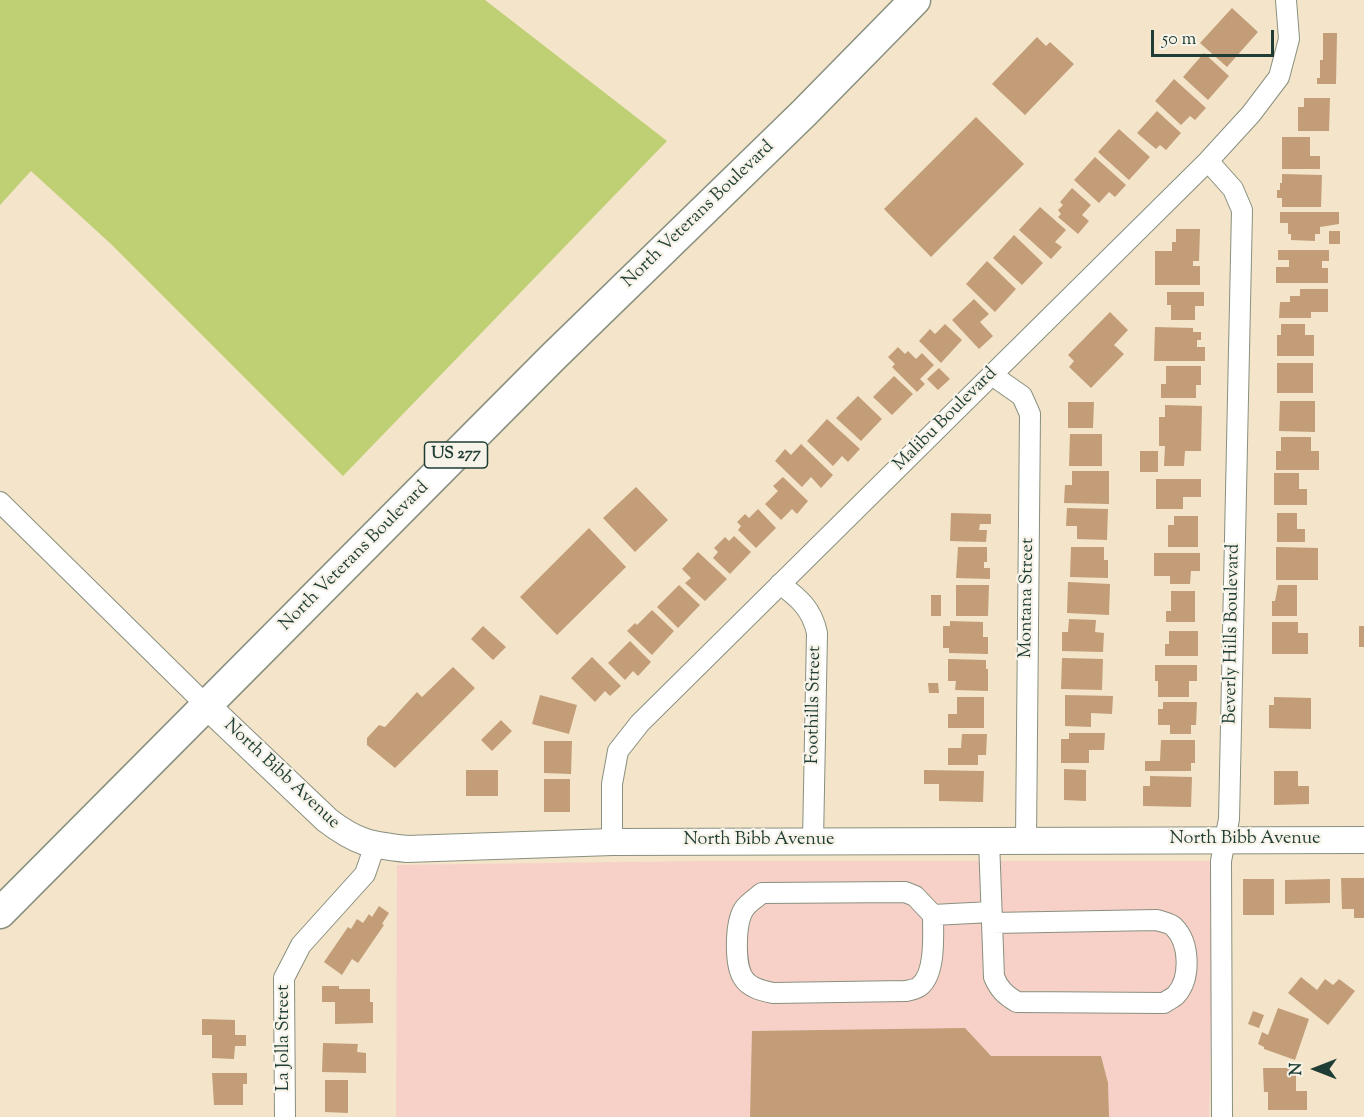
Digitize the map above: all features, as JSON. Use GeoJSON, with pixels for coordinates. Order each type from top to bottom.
{"type":"FeatureCollection","features":[{"type":"Feature","properties":{"kind":"highway","name":"North Veterans Boulevard"},"geometry":{"type":"LineString","coordinates":[[0,913],[553,357],[804,113],[915,0]]}},
{"type":"Feature","properties":{"kind":"main road","name":"North Bibb Avenue"},"geometry":{"type":"LineString","coordinates":[[207,706],[327,820],[348,836],[375,845],[407,849],[612,842],[1026,839],[1364,840]]}},
{"type":"Feature","properties":{"kind":"street","name":"Malibu Boulevard"},"geometry":{"type":"LineString","coordinates":[[612,842],[612,784],[618,751],[640,723],[1208,161],[1251,114],[1279,77],[1289,39],[1286,0]]}},
{"type":"Feature","properties":{"kind":"street","name":"Beverly Hills Boulevard"},"geometry":{"type":"LineString","coordinates":[[1208,161],[1233,189],[1242,210],[1229,819],[1221,861],[1222,1117]]}},
{"type":"Feature","properties":{"kind":"street","name":"Montana Street"},"geometry":{"type":"LineString","coordinates":[[992,375],[1022,396],[1030,414],[1026,839]]}},
{"type":"Feature","properties":{"kind":"street"},"geometry":{"type":"LineString","coordinates":[[0,502],[207,706]]}},
{"type":"Feature","properties":{"kind":"street","name":"Foothills Street"},"geometry":{"type":"LineString","coordinates":[[780,584],[790,591],[814,617],[817,633],[813,841]]}},
{"type":"Feature","properties":{"kind":"street"},"geometry":{"type":"LineString","coordinates":[[933,915],[933,956],[928,974],[920,986],[906,991],[773,993],[759,990],[744,980],[738,968],[737,924],[746,906],[762,893],[906,892],[915,896],[933,915],[992,917],[1157,920],[1173,925],[1183,939],[1186,955],[1186,970],[1182,985],[1176,995],[1164,1003],[1017,1002],[999,988],[994,976],[992,917],[989,840]]}},
{"type":"Feature","properties":{"kind":"street","name":"La Jolla Street"},"geometry":{"type":"LineString","coordinates":[[285,1117],[284,978],[301,945],[365,874],[375,845]]}},
{"type":"Feature","properties":{"kind":"shaded area"},"geometry":{"type":"Polygon","coordinates":[[[707,861],[1221,861],[1211,1015],[1209,1117],[396,1117],[397,865],[707,861]]]}},
{"type":"Feature","properties":{"kind":"green space"},"geometry":{"type":"Polygon","coordinates":[[[0,0],[485,0],[667,141],[343,476],[111,244],[31,171],[0,205],[0,0]]]}},
{"type":"Feature","properties":{"kind":"building"},"geometry":{"type":"Polygon","coordinates":[[[1232,8],[1258,32],[1227,67],[1200,43],[1232,8]]]}},
{"type":"Feature","properties":{"kind":"building"},"geometry":{"type":"Polygon","coordinates":[[[1323,33],[1337,33],[1336,84],[1317,84],[1317,78],[1320,78],[1320,60],[1323,60],[1323,33]]]}},
{"type":"Feature","properties":{"kind":"building"},"geometry":{"type":"Polygon","coordinates":[[[1037,37],[1046,46],[1050,42],[1074,64],[1025,115],[992,84],[1037,37]]]}},
{"type":"Feature","properties":{"kind":"building"},"geometry":{"type":"Polygon","coordinates":[[[1204,53],[1229,76],[1208,100],[1183,77],[1204,53]]]}},
{"type":"Feature","properties":{"kind":"building"},"geometry":{"type":"Polygon","coordinates":[[[1174,79],[1206,108],[1195,120],[1190,116],[1181,125],[1155,101],[1174,79]]]}},
{"type":"Feature","properties":{"kind":"building"},"geometry":{"type":"Polygon","coordinates":[[[1304,98],[1330,98],[1329,131],[1298,131],[1298,107],[1304,107],[1304,98]]]}},
{"type":"Feature","properties":{"kind":"building"},"geometry":{"type":"Polygon","coordinates":[[[1157,111],[1181,133],[1166,150],[1160,145],[1156,149],[1137,133],[1157,111]]]}},
{"type":"Feature","properties":{"kind":"building"},"geometry":{"type":"Polygon","coordinates":[[[976,117],[1024,164],[931,257],[884,209],[976,117]]]}},
{"type":"Feature","properties":{"kind":"building"},"geometry":{"type":"Polygon","coordinates":[[[1119,129],[1150,157],[1129,180],[1098,152],[1119,129]]]}},
{"type":"Feature","properties":{"kind":"building"},"geometry":{"type":"Polygon","coordinates":[[[1282,137],[1310,137],[1310,156],[1320,156],[1320,169],[1282,169],[1282,137]]]}},
{"type":"Feature","properties":{"kind":"building"},"geometry":{"type":"Polygon","coordinates":[[[1095,157],[1126,185],[1115,197],[1109,192],[1099,203],[1074,180],[1095,157]]]}},
{"type":"Feature","properties":{"kind":"building"},"geometry":{"type":"Polygon","coordinates":[[[1282,174],[1322,175],[1321,207],[1282,207],[1282,198],[1277,198],[1277,190],[1280,190],[1282,174]]]}},
{"type":"Feature","properties":{"kind":"building"},"geometry":{"type":"Polygon","coordinates":[[[1072,188],[1091,205],[1082,215],[1089,221],[1078,234],[1058,217],[1061,214],[1058,210],[1063,205],[1060,202],[1072,188]]]}},
{"type":"Feature","properties":{"kind":"building"},"geometry":{"type":"Polygon","coordinates":[[[1040,207],[1066,230],[1055,242],[1062,247],[1051,259],[1019,230],[1040,207]]]}},
{"type":"Feature","properties":{"kind":"building"},"geometry":{"type":"Polygon","coordinates":[[[1280,212],[1339,212],[1339,224],[1320,227],[1320,234],[1315,234],[1315,241],[1291,240],[1291,234],[1288,234],[1288,223],[1280,223],[1280,212]]]}},
{"type":"Feature","properties":{"kind":"building"},"geometry":{"type":"Polygon","coordinates":[[[1176,229],[1200,229],[1199,261],[1193,261],[1193,266],[1200,266],[1200,285],[1155,285],[1155,251],[1172,251],[1172,242],[1176,242],[1176,229]]]}},
{"type":"Feature","properties":{"kind":"building"},"geometry":{"type":"Polygon","coordinates":[[[1329,231],[1340,231],[1340,244],[1329,244],[1329,231]]]}},
{"type":"Feature","properties":{"kind":"building"},"geometry":{"type":"Polygon","coordinates":[[[1014,235],[1043,263],[1022,285],[993,258],[1014,235]]]}},
{"type":"Feature","properties":{"kind":"building"},"geometry":{"type":"Polygon","coordinates":[[[1278,250],[1329,250],[1329,261],[1322,261],[1322,268],[1328,268],[1328,283],[1276,283],[1276,267],[1289,267],[1289,260],[1278,260],[1278,250]]]}},
{"type":"Feature","properties":{"kind":"building"},"geometry":{"type":"Polygon","coordinates":[[[987,261],[1016,289],[995,312],[966,284],[987,261]]]}},
{"type":"Feature","properties":{"kind":"building"},"geometry":{"type":"Polygon","coordinates":[[[1300,289],[1328,289],[1328,312],[1311,312],[1311,318],[1279,318],[1280,302],[1290,302],[1290,296],[1300,296],[1300,289]]]}},
{"type":"Feature","properties":{"kind":"building"},"geometry":{"type":"Polygon","coordinates":[[[1167,292],[1204,292],[1204,306],[1195,306],[1195,320],[1171,320],[1171,305],[1167,305],[1167,292]]]}},
{"type":"Feature","properties":{"kind":"building"},"geometry":{"type":"Polygon","coordinates":[[[974,299],[989,314],[980,322],[993,336],[979,349],[952,320],[974,299]]]}},
{"type":"Feature","properties":{"kind":"building"},"geometry":{"type":"Polygon","coordinates":[[[1110,312],[1128,330],[1114,345],[1124,354],[1091,388],[1069,367],[1074,361],[1068,355],[1110,312]]]}},
{"type":"Feature","properties":{"kind":"building"},"geometry":{"type":"Polygon","coordinates":[[[945,324],[962,340],[941,363],[919,341],[930,329],[935,334],[945,324]]]}},
{"type":"Feature","properties":{"kind":"building"},"geometry":{"type":"Polygon","coordinates":[[[1281,324],[1305,324],[1305,335],[1314,335],[1314,356],[1277,356],[1277,335],[1281,335],[1281,324]]]}},
{"type":"Feature","properties":{"kind":"building"},"geometry":{"type":"Polygon","coordinates":[[[1155,327],[1193,328],[1193,332],[1201,332],[1201,340],[1197,340],[1197,347],[1205,347],[1205,361],[1154,361],[1155,327]]]}},
{"type":"Feature","properties":{"kind":"building"},"geometry":{"type":"Polygon","coordinates":[[[898,347],[905,354],[908,351],[916,359],[922,353],[934,365],[920,379],[925,384],[917,392],[892,367],[895,364],[888,357],[898,347]]]}},
{"type":"Feature","properties":{"kind":"building"},"geometry":{"type":"Polygon","coordinates":[[[1277,363],[1313,363],[1313,393],[1277,393],[1277,363]]]}},
{"type":"Feature","properties":{"kind":"building"},"geometry":{"type":"Polygon","coordinates":[[[1166,366],[1201,366],[1201,385],[1196,385],[1196,398],[1161,398],[1161,384],[1166,384],[1166,366]]]}},
{"type":"Feature","properties":{"kind":"building"},"geometry":{"type":"Polygon","coordinates":[[[939,368],[950,379],[938,390],[927,379],[939,368]]]}},
{"type":"Feature","properties":{"kind":"building"},"geometry":{"type":"Polygon","coordinates":[[[894,376],[913,394],[892,415],[873,397],[894,376]]]}},
{"type":"Feature","properties":{"kind":"building"},"geometry":{"type":"Polygon","coordinates":[[[858,396],[882,419],[861,441],[836,418],[858,396]]]}},
{"type":"Feature","properties":{"kind":"building"},"geometry":{"type":"Polygon","coordinates":[[[1280,401],[1315,401],[1315,432],[1279,431],[1280,401]]]}},
{"type":"Feature","properties":{"kind":"building"},"geometry":{"type":"Polygon","coordinates":[[[1068,402],[1094,402],[1093,428],[1068,428],[1068,402]]]}},
{"type":"Feature","properties":{"kind":"building"},"geometry":{"type":"Polygon","coordinates":[[[1165,405],[1202,406],[1201,451],[1185,451],[1184,466],[1164,466],[1165,446],[1159,446],[1159,417],[1165,417],[1165,405]]]}},
{"type":"Feature","properties":{"kind":"building"},"geometry":{"type":"Polygon","coordinates":[[[827,419],[860,449],[848,462],[842,456],[833,466],[807,441],[827,419]]]}},
{"type":"Feature","properties":{"kind":"building"},"geometry":{"type":"Polygon","coordinates":[[[1070,434],[1102,434],[1102,466],[1069,466],[1070,434]]]}},
{"type":"Feature","properties":{"kind":"building"},"geometry":{"type":"Polygon","coordinates":[[[1281,437],[1311,437],[1311,451],[1319,451],[1319,470],[1276,470],[1276,451],[1281,451],[1281,437]]]}},
{"type":"Feature","properties":{"kind":"building"},"geometry":{"type":"Polygon","coordinates":[[[801,444],[833,475],[821,488],[811,477],[802,487],[775,461],[785,449],[791,455],[801,444]]]}},
{"type":"Feature","properties":{"kind":"building"},"geometry":{"type":"Polygon","coordinates":[[[1140,451],[1158,451],[1158,472],[1140,472],[1140,451]]]}},
{"type":"Feature","properties":{"kind":"building"},"geometry":{"type":"Polygon","coordinates":[[[1072,471],[1109,471],[1109,504],[1064,503],[1065,485],[1072,485],[1072,471]]]}},
{"type":"Feature","properties":{"kind":"building"},"geometry":{"type":"Polygon","coordinates":[[[1274,473],[1299,473],[1299,489],[1307,489],[1307,505],[1274,505],[1274,473]]]}},
{"type":"Feature","properties":{"kind":"building"},"geometry":{"type":"Polygon","coordinates":[[[783,477],[808,501],[797,514],[792,509],[781,520],[765,504],[778,491],[773,486],[783,477]]]}},
{"type":"Feature","properties":{"kind":"building"},"geometry":{"type":"Polygon","coordinates":[[[1156,479],[1201,479],[1201,497],[1183,497],[1183,509],[1156,509],[1156,479]]]}},
{"type":"Feature","properties":{"kind":"building"},"geometry":{"type":"Polygon","coordinates":[[[636,487],[668,520],[635,552],[603,518],[636,487]]]}},
{"type":"Feature","properties":{"kind":"building"},"geometry":{"type":"Polygon","coordinates":[[[1067,508],[1108,509],[1107,540],[1077,539],[1077,526],[1066,526],[1067,508]]]}},
{"type":"Feature","properties":{"kind":"building"},"geometry":{"type":"Polygon","coordinates":[[[758,509],[776,528],[756,548],[738,530],[741,526],[737,522],[745,514],[749,518],[758,509]]]}},
{"type":"Feature","properties":{"kind":"building"},"geometry":{"type":"Polygon","coordinates":[[[951,513],[991,514],[991,524],[980,524],[979,530],[987,530],[986,542],[950,541],[951,513]]]}},
{"type":"Feature","properties":{"kind":"building"},"geometry":{"type":"Polygon","coordinates":[[[1277,513],[1297,513],[1297,529],[1305,529],[1305,542],[1277,542],[1277,513]]]}},
{"type":"Feature","properties":{"kind":"building"},"geometry":{"type":"Polygon","coordinates":[[[1174,516],[1198,516],[1198,547],[1168,547],[1168,525],[1174,525],[1174,516]]]}},
{"type":"Feature","properties":{"kind":"building"},"geometry":{"type":"Polygon","coordinates":[[[589,528],[626,567],[557,635],[520,597],[589,528]]]}},
{"type":"Feature","properties":{"kind":"building"},"geometry":{"type":"Polygon","coordinates":[[[734,536],[751,552],[730,574],[713,558],[718,552],[714,548],[725,537],[729,541],[734,536]]]}},
{"type":"Feature","properties":{"kind":"building"},"geometry":{"type":"Polygon","coordinates":[[[958,547],[987,547],[987,562],[984,562],[984,568],[990,568],[990,579],[956,578],[958,547]]]}},
{"type":"Feature","properties":{"kind":"building"},"geometry":{"type":"Polygon","coordinates":[[[1071,547],[1104,547],[1104,560],[1108,560],[1108,578],[1070,577],[1071,547]]]}},
{"type":"Feature","properties":{"kind":"building"},"geometry":{"type":"Polygon","coordinates":[[[1276,547],[1318,548],[1318,580],[1276,580],[1276,547]]]}},
{"type":"Feature","properties":{"kind":"building"},"geometry":{"type":"Polygon","coordinates":[[[698,552],[727,579],[705,601],[685,583],[691,578],[682,569],[698,552]]]}},
{"type":"Feature","properties":{"kind":"building"},"geometry":{"type":"Polygon","coordinates":[[[1154,553],[1200,553],[1200,571],[1191,571],[1190,584],[1170,584],[1170,576],[1154,576],[1154,553]]]}},
{"type":"Feature","properties":{"kind":"building"},"geometry":{"type":"Polygon","coordinates":[[[1068,582],[1110,584],[1109,615],[1067,613],[1068,582]]]}},
{"type":"Feature","properties":{"kind":"building"},"geometry":{"type":"Polygon","coordinates":[[[679,585],[700,605],[678,628],[657,607],[679,585]]]}},
{"type":"Feature","properties":{"kind":"building"},"geometry":{"type":"Polygon","coordinates":[[[956,585],[989,585],[988,616],[956,616],[956,585]]]}},
{"type":"Feature","properties":{"kind":"building"},"geometry":{"type":"Polygon","coordinates":[[[1278,585],[1297,585],[1297,616],[1272,616],[1272,601],[1275,601],[1278,585]]]}},
{"type":"Feature","properties":{"kind":"building"},"geometry":{"type":"Polygon","coordinates":[[[1171,591],[1195,591],[1195,622],[1166,622],[1166,611],[1171,611],[1171,591]]]}},
{"type":"Feature","properties":{"kind":"building"},"geometry":{"type":"Polygon","coordinates":[[[931,595],[941,595],[941,616],[931,616],[931,595]]]}},
{"type":"Feature","properties":{"kind":"building"},"geometry":{"type":"Polygon","coordinates":[[[652,610],[674,631],[652,655],[627,631],[635,623],[637,625],[652,610]]]}},
{"type":"Feature","properties":{"kind":"building"},"geometry":{"type":"Polygon","coordinates":[[[1069,619],[1096,620],[1095,632],[1104,633],[1103,652],[1062,651],[1062,632],[1068,632],[1069,619]]]}},
{"type":"Feature","properties":{"kind":"building"},"geometry":{"type":"Polygon","coordinates":[[[950,621],[983,622],[983,637],[988,637],[988,654],[949,653],[949,648],[943,648],[943,626],[950,626],[950,621]]]}},
{"type":"Feature","properties":{"kind":"building"},"geometry":{"type":"Polygon","coordinates":[[[1272,622],[1298,622],[1298,633],[1308,633],[1308,654],[1272,654],[1272,622]]]}},
{"type":"Feature","properties":{"kind":"building"},"geometry":{"type":"Polygon","coordinates":[[[483,626],[506,647],[493,660],[471,639],[483,626]]]}},
{"type":"Feature","properties":{"kind":"building"},"geometry":{"type":"Polygon","coordinates":[[[1359,626],[1364,626],[1364,647],[1359,647],[1359,626]]]}},
{"type":"Feature","properties":{"kind":"building"},"geometry":{"type":"Polygon","coordinates":[[[1169,631],[1198,631],[1198,656],[1165,656],[1165,644],[1169,644],[1169,631]]]}},
{"type":"Feature","properties":{"kind":"building"},"geometry":{"type":"Polygon","coordinates":[[[630,641],[651,662],[638,676],[633,671],[625,680],[608,663],[630,641]]]}},
{"type":"Feature","properties":{"kind":"building"},"geometry":{"type":"Polygon","coordinates":[[[592,657],[621,686],[610,696],[605,691],[595,702],[571,678],[592,657]]]}},
{"type":"Feature","properties":{"kind":"building"},"geometry":{"type":"Polygon","coordinates":[[[1062,658],[1103,659],[1102,690],[1061,689],[1062,658]]]}},
{"type":"Feature","properties":{"kind":"building"},"geometry":{"type":"Polygon","coordinates":[[[948,659],[986,660],[988,691],[955,690],[956,681],[948,681],[948,659]]]}},
{"type":"Feature","properties":{"kind":"building"},"geometry":{"type":"Polygon","coordinates":[[[1155,665],[1197,665],[1197,681],[1189,681],[1189,697],[1158,697],[1155,665]]]}},
{"type":"Feature","properties":{"kind":"building"},"geometry":{"type":"Polygon","coordinates":[[[453,667],[475,688],[395,768],[367,745],[367,738],[379,725],[385,727],[417,692],[422,697],[453,667]]]}},
{"type":"Feature","properties":{"kind":"building"},"geometry":{"type":"Polygon","coordinates":[[[928,683],[938,683],[939,693],[929,693],[928,683]]]}},
{"type":"Feature","properties":{"kind":"building"},"geometry":{"type":"Polygon","coordinates":[[[540,695],[577,705],[569,734],[532,724],[540,695]]]}},
{"type":"Feature","properties":{"kind":"building"},"geometry":{"type":"Polygon","coordinates":[[[1065,695],[1113,696],[1112,714],[1091,713],[1091,727],[1065,726],[1065,695]]]}},
{"type":"Feature","properties":{"kind":"building"},"geometry":{"type":"Polygon","coordinates":[[[957,697],[984,697],[984,728],[948,728],[948,714],[957,714],[957,697]]]}},
{"type":"Feature","properties":{"kind":"building"},"geometry":{"type":"Polygon","coordinates":[[[1274,697],[1311,698],[1311,729],[1269,728],[1269,705],[1274,705],[1274,697]]]}},
{"type":"Feature","properties":{"kind":"building"},"geometry":{"type":"Polygon","coordinates":[[[1163,702],[1197,702],[1196,725],[1191,725],[1191,734],[1170,734],[1170,725],[1158,725],[1158,709],[1163,709],[1163,702]]]}},
{"type":"Feature","properties":{"kind":"building"},"geometry":{"type":"Polygon","coordinates":[[[501,720],[512,731],[492,751],[481,740],[501,720]]]}},
{"type":"Feature","properties":{"kind":"building"},"geometry":{"type":"Polygon","coordinates":[[[1069,733],[1105,733],[1104,750],[1089,750],[1089,763],[1061,763],[1061,739],[1069,739],[1069,733]]]}},
{"type":"Feature","properties":{"kind":"building"},"geometry":{"type":"Polygon","coordinates":[[[962,734],[987,734],[986,755],[978,755],[978,765],[948,765],[948,748],[961,748],[962,734]]]}},
{"type":"Feature","properties":{"kind":"building"},"geometry":{"type":"Polygon","coordinates":[[[1161,740],[1195,740],[1195,763],[1191,763],[1191,771],[1145,771],[1145,761],[1160,761],[1161,740]]]}},
{"type":"Feature","properties":{"kind":"building"},"geometry":{"type":"Polygon","coordinates":[[[544,741],[572,741],[571,774],[544,773],[544,741]]]}},
{"type":"Feature","properties":{"kind":"building"},"geometry":{"type":"Polygon","coordinates":[[[1064,769],[1086,770],[1086,801],[1064,800],[1064,769]]]}},
{"type":"Feature","properties":{"kind":"building"},"geometry":{"type":"Polygon","coordinates":[[[466,770],[498,770],[498,796],[466,796],[466,770]]]}},
{"type":"Feature","properties":{"kind":"building"},"geometry":{"type":"Polygon","coordinates":[[[924,770],[984,771],[983,802],[939,801],[939,784],[924,784],[924,770]]]}},
{"type":"Feature","properties":{"kind":"building"},"geometry":{"type":"Polygon","coordinates":[[[1274,771],[1298,771],[1298,786],[1309,786],[1309,804],[1274,805],[1274,771]]]}},
{"type":"Feature","properties":{"kind":"building"},"geometry":{"type":"Polygon","coordinates":[[[1150,776],[1192,777],[1191,807],[1143,806],[1143,786],[1150,786],[1150,776]]]}},
{"type":"Feature","properties":{"kind":"building"},"geometry":{"type":"Polygon","coordinates":[[[544,779],[570,779],[570,812],[544,812],[544,779]]]}},
{"type":"Feature","properties":{"kind":"building"},"geometry":{"type":"Polygon","coordinates":[[[1341,878],[1364,878],[1364,918],[1354,918],[1354,909],[1342,909],[1341,878]]]}},
{"type":"Feature","properties":{"kind":"building"},"geometry":{"type":"Polygon","coordinates":[[[1243,879],[1274,879],[1274,915],[1243,915],[1243,879]]]}},
{"type":"Feature","properties":{"kind":"building"},"geometry":{"type":"Polygon","coordinates":[[[1330,879],[1330,903],[1285,904],[1285,880],[1330,879]]]}},
{"type":"Feature","properties":{"kind":"building"},"geometry":{"type":"Polygon","coordinates":[[[379,906],[389,913],[382,924],[384,925],[358,963],[352,959],[342,975],[324,962],[348,927],[351,929],[357,919],[363,923],[369,914],[372,917],[379,906]]]}},
{"type":"Feature","properties":{"kind":"building"},"geometry":{"type":"Polygon","coordinates":[[[1301,977],[1317,990],[1325,979],[1333,985],[1339,979],[1355,991],[1328,1025],[1288,993],[1301,977]]]}},
{"type":"Feature","properties":{"kind":"building"},"geometry":{"type":"Polygon","coordinates":[[[322,986],[339,986],[339,989],[370,989],[370,1002],[373,1002],[373,1023],[335,1024],[335,1002],[322,1002],[322,986]]]}},
{"type":"Feature","properties":{"kind":"building"},"geometry":{"type":"Polygon","coordinates":[[[1278,1008],[1309,1019],[1295,1060],[1264,1049],[1258,1044],[1262,1032],[1268,1035],[1278,1008]]]}},
{"type":"Feature","properties":{"kind":"building"},"geometry":{"type":"Polygon","coordinates":[[[1253,1011],[1264,1015],[1259,1028],[1248,1024],[1253,1011]]]}},
{"type":"Feature","properties":{"kind":"building"},"geometry":{"type":"Polygon","coordinates":[[[202,1019],[235,1020],[235,1035],[246,1035],[246,1046],[235,1046],[234,1059],[212,1058],[212,1035],[202,1035],[202,1019]]]}},
{"type":"Feature","properties":{"kind":"building"},"geometry":{"type":"Polygon","coordinates":[[[965,1028],[991,1056],[1101,1056],[1108,1083],[1109,1117],[750,1117],[752,1031],[965,1028]]]}},
{"type":"Feature","properties":{"kind":"building"},"geometry":{"type":"Polygon","coordinates":[[[323,1043],[358,1044],[357,1052],[366,1053],[366,1073],[322,1072],[323,1043]]]}},
{"type":"Feature","properties":{"kind":"building"},"geometry":{"type":"Polygon","coordinates":[[[1263,1068],[1296,1068],[1296,1091],[1307,1091],[1307,1110],[1268,1110],[1268,1092],[1264,1092],[1263,1068]]]}},
{"type":"Feature","properties":{"kind":"building"},"geometry":{"type":"Polygon","coordinates":[[[212,1073],[247,1073],[247,1084],[243,1084],[243,1105],[214,1105],[212,1073]]]}},
{"type":"Feature","properties":{"kind":"building"},"geometry":{"type":"Polygon","coordinates":[[[325,1080],[348,1080],[348,1113],[325,1112],[325,1080]]]}}]}
